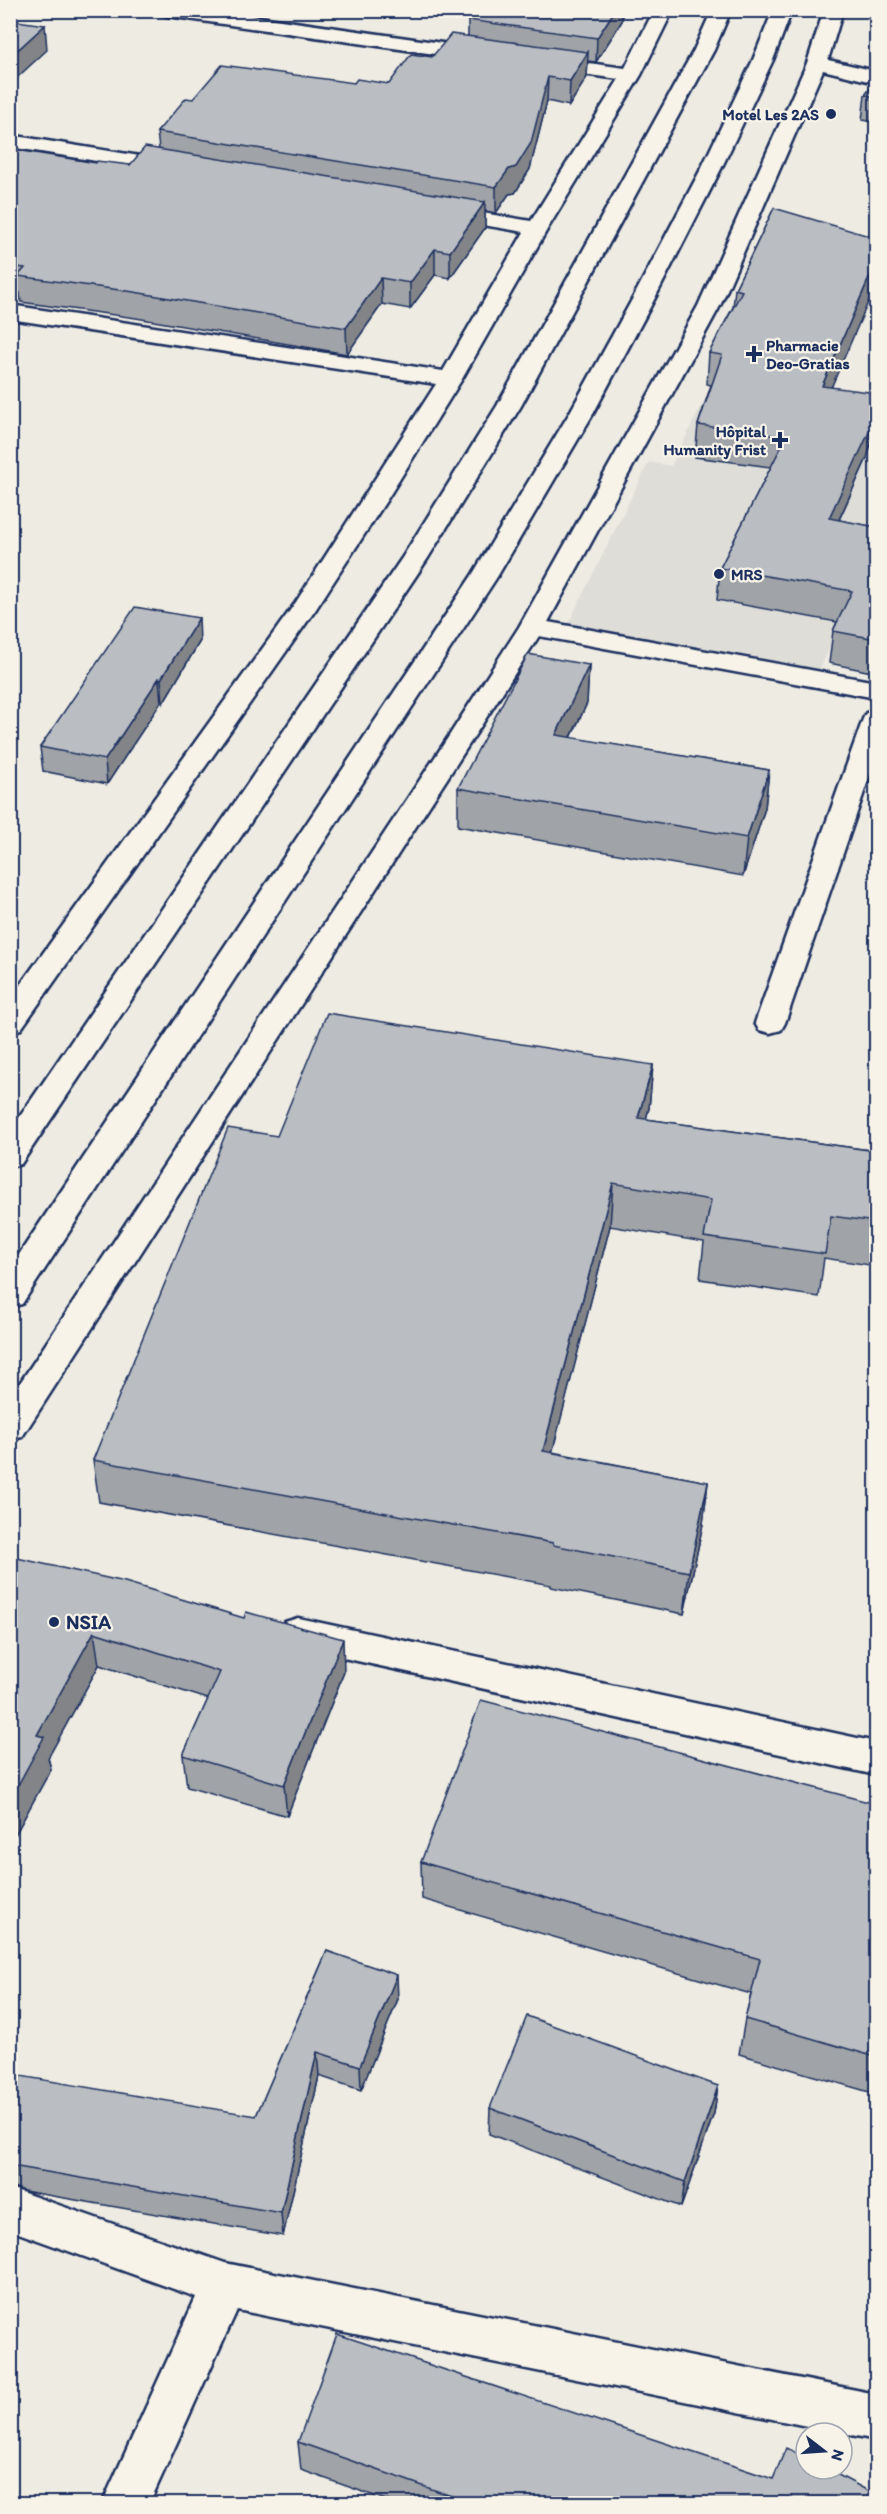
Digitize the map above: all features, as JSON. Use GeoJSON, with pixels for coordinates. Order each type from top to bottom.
{"type":"FeatureCollection","features":[{"type":"Feature","properties":{"kind":"main road"},"geometry":{"type":"LineString","coordinates":[[167,10],[504,58]]}},
{"type":"Feature","properties":{"kind":"main road"},"geometry":{"type":"LineString","coordinates":[[10,1022],[307,604],[450,379],[537,228],[631,75],[664,10]]}},
{"type":"Feature","properties":{"kind":"main road"},"geometry":{"type":"LineString","coordinates":[[10,1156],[415,558],[509,406],[704,50],[722,10]]}},
{"type":"Feature","properties":{"kind":"main road"},"geometry":{"type":"LineString","coordinates":[[10,1295],[484,578],[581,414],[645,296],[711,169],[763,60],[783,10]]}},
{"type":"Feature","properties":{"kind":"main road"},"geometry":{"type":"LineString","coordinates":[[10,1427],[464,736],[532,627],[709,306],[817,63],[834,10]]}},
{"type":"Feature","properties":{"kind":"main road"},"geometry":{"type":"LineString","coordinates":[[527,61],[631,75]]}},
{"type":"Feature","properties":{"kind":"main road"},"geometry":{"type":"LineString","coordinates":[[817,63],[876,77]]}},
{"type":"Feature","properties":{"kind":"main road"},"geometry":{"type":"LineString","coordinates":[[10,141],[198,172]]}},
{"type":"Feature","properties":{"kind":"main road"},"geometry":{"type":"LineString","coordinates":[[420,208],[537,228]]}},
{"type":"Feature","properties":{"kind":"main road"},"geometry":{"type":"LineString","coordinates":[[10,312],[450,379]]}},
{"type":"Feature","properties":{"kind":"main road"},"geometry":{"type":"LineString","coordinates":[[532,627],[876,690]]}},
{"type":"Feature","properties":{"kind":"main road"},"geometry":{"type":"LineString","coordinates":[[770,1023],[876,719]]}},
{"type":"Feature","properties":{"kind":"main road"},"geometry":{"type":"LineString","coordinates":[[268,1627],[876,1759]]}},
{"type":"Feature","properties":{"kind":"main road"},"geometry":{"type":"LineString","coordinates":[[10,2209],[225,2284],[876,2417]]}},
{"type":"Feature","properties":{"kind":"main road"},"geometry":{"type":"LineString","coordinates":[[125,2504],[225,2284]]}},
{"type":"Feature","properties":{"kind":"shaded area"},"geometry":{"type":"Polygon","coordinates":[[[711,387],[876,415],[876,539],[816,679],[566,628],[649,462],[671,466],[711,387]]]}},
{"type":"Feature","properties":{"kind":"building"},"geometry":{"type":"Polygon","coordinates":[[[474,10],[615,10],[597,38],[468,20],[474,10]]]}},
{"type":"Feature","properties":{"kind":"building"},"geometry":{"type":"Polygon","coordinates":[[[10,20],[45,25],[10,57],[10,20]]]}},
{"type":"Feature","properties":{"kind":"building"},"geometry":{"type":"Polygon","coordinates":[[[451,34],[588,52],[570,81],[548,77],[531,143],[516,167],[509,169],[496,187],[157,132],[186,98],[193,99],[222,65],[354,83],[357,79],[389,84],[411,54],[432,57],[451,34]]]}},
{"type":"Feature","properties":{"kind":"building"},"geometry":{"type":"Polygon","coordinates":[[[876,81],[876,97],[865,95],[876,81]]]}},
{"type":"Feature","properties":{"kind":"building"},"geometry":{"type":"Polygon","coordinates":[[[145,147],[485,202],[450,252],[435,249],[410,283],[381,278],[346,328],[134,292],[18,276],[25,268],[10,266],[10,149],[96,163],[97,161],[130,165],[145,147]]]}},
{"type":"Feature","properties":{"kind":"building"},"geometry":{"type":"Polygon","coordinates":[[[774,208],[876,238],[876,262],[822,386],[876,393],[876,409],[872,426],[829,518],[876,527],[876,639],[833,631],[852,591],[720,568],[786,437],[698,425],[722,355],[709,353],[742,291],[735,289],[774,208]]]}},
{"type":"Feature","properties":{"kind":"building"},"geometry":{"type":"Polygon","coordinates":[[[135,607],[199,618],[161,679],[159,678],[105,760],[40,747],[135,607]]]}},
{"type":"Feature","properties":{"kind":"building"},"geometry":{"type":"Polygon","coordinates":[[[528,654],[589,665],[556,735],[769,770],[747,838],[458,788],[528,654]]]}},
{"type":"Feature","properties":{"kind":"building"},"geometry":{"type":"Polygon","coordinates":[[[327,1013],[653,1065],[638,1118],[876,1151],[876,1222],[831,1216],[825,1254],[704,1237],[711,1200],[613,1183],[543,1451],[708,1482],[689,1572],[553,1545],[553,1543],[93,1460],[228,1128],[277,1136],[327,1013]]]}},
{"type":"Feature","properties":{"kind":"building"},"geometry":{"type":"Polygon","coordinates":[[[17,1558],[125,1582],[244,1618],[246,1612],[343,1639],[284,1785],[183,1755],[220,1672],[94,1632],[37,1735],[44,1737],[10,1800],[10,1570],[17,1558]]]}},
{"type":"Feature","properties":{"kind":"building"},"geometry":{"type":"Polygon","coordinates":[[[481,1700],[876,1804],[876,2057],[745,2019],[760,1959],[421,1862],[481,1700]]]}},
{"type":"Feature","properties":{"kind":"building"},"geometry":{"type":"Polygon","coordinates":[[[327,1951],[397,1975],[360,2066],[317,2052],[281,2213],[10,2165],[10,2091],[15,2075],[256,2116],[327,1951]]]}},
{"type":"Feature","properties":{"kind":"building"},"geometry":{"type":"Polygon","coordinates":[[[527,2016],[718,2086],[685,2182],[490,2108],[527,2016]]]}},
{"type":"Feature","properties":{"kind":"building"},"geometry":{"type":"Polygon","coordinates":[[[337,2334],[773,2479],[786,2448],[794,2452],[794,2481],[850,2481],[876,2495],[876,2504],[474,2504],[298,2442],[337,2334]]]}},
{"type":"Feature","properties":{"kind":"place","name":"Motel Les 2AS"},"geometry":{"type":"Point","coordinates":[831,114]}},
{"type":"Feature","properties":{"kind":"place","name":"Pharmacie Deo-Gratias"},"geometry":{"type":"Point","coordinates":[754,354]}},
{"type":"Feature","properties":{"kind":"place","name":"Hôpital Humanity Frist"},"geometry":{"type":"Point","coordinates":[780,440]}},
{"type":"Feature","properties":{"kind":"place","name":"MRS"},"geometry":{"type":"Point","coordinates":[719,574]}},
{"type":"Feature","properties":{"kind":"place","name":"NSIA"},"geometry":{"type":"Point","coordinates":[54,1622]}}]}
